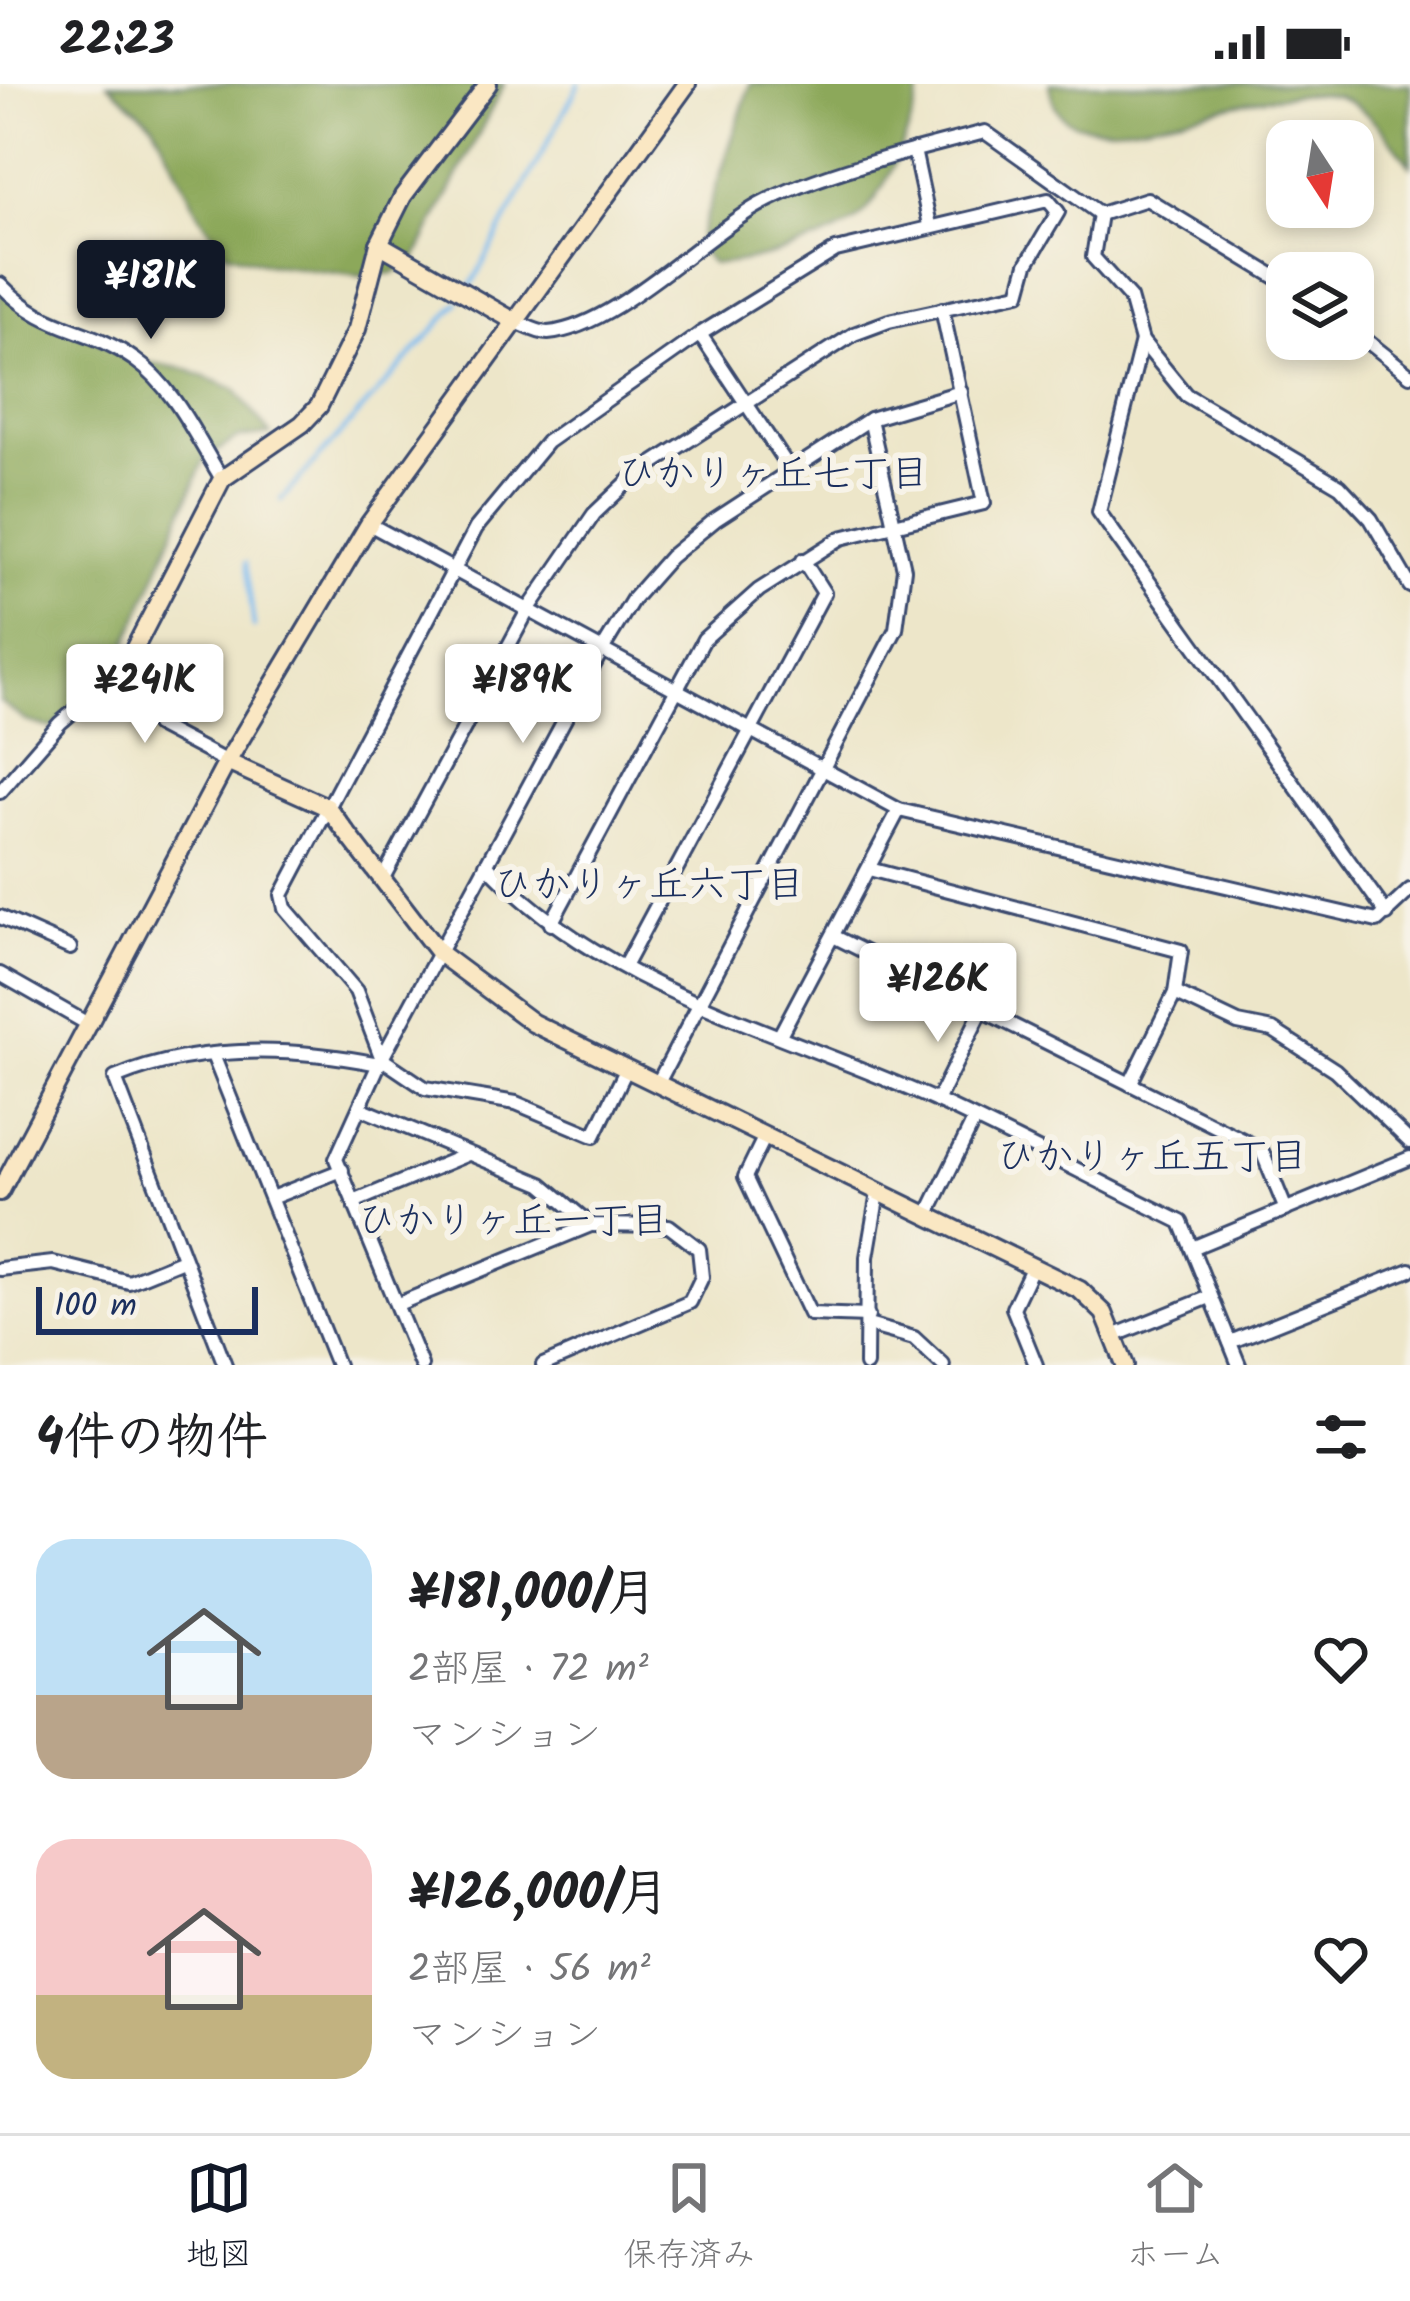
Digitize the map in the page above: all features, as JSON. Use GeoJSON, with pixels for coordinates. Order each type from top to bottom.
{"type":"FeatureCollection","features":[{"type":"Feature","properties":{"kind":"street"},"geometry":{"type":"LineString","coordinates":[[0,792],[60,723],[125,667],[222,479],[319,406],[357,329],[379,244],[403,196],[488,84]]}},
{"type":"Feature","properties":{"kind":"street"},"geometry":{"type":"LineString","coordinates":[[0,1192],[227,762],[369,524],[687,84]]}},
{"type":"Feature","properties":{"kind":"street"},"geometry":{"type":"LineString","coordinates":[[379,244],[544,334],[568,327],[645,285],[760,204],[914,150],[986,132],[1100,214]]}},
{"type":"Feature","properties":{"kind":"street"},"geometry":{"type":"LineString","coordinates":[[914,150],[930,225]]}},
{"type":"Feature","properties":{"kind":"street"},"geometry":{"type":"LineString","coordinates":[[1100,214],[1148,199],[1266,271]]}},
{"type":"Feature","properties":{"kind":"street"},"geometry":{"type":"LineString","coordinates":[[381,1062],[356,991],[285,908],[282,895],[476,528],[548,442],[700,334],[836,250],[1048,200],[1058,212],[1028,264],[1019,293],[854,334],[635,475],[594,514],[528,610],[383,878]]}},
{"type":"Feature","properties":{"kind":"street"},"geometry":{"type":"LineString","coordinates":[[1100,214],[1094,257],[1130,298],[1142,341],[1186,395],[1340,486],[1370,520],[1410,586]]}},
{"type":"Feature","properties":{"kind":"street"},"geometry":{"type":"LineString","coordinates":[[0,284],[38,318],[118,350],[149,372],[167,390],[222,479]]}},
{"type":"Feature","properties":{"kind":"street"},"geometry":{"type":"LineString","coordinates":[[551,924],[676,691],[725,615],[841,538],[984,502],[942,309]]}},
{"type":"Feature","properties":{"kind":"street"},"geometry":{"type":"LineString","coordinates":[[700,334],[791,470]]}},
{"type":"Feature","properties":{"kind":"street"},"geometry":{"type":"LineString","coordinates":[[1142,341],[1099,512],[1388,914]]}},
{"type":"Feature","properties":{"kind":"street"},"geometry":{"type":"LineString","coordinates":[[1374,347],[1410,376]]}},
{"type":"Feature","properties":{"kind":"street"},"geometry":{"type":"LineString","coordinates":[[421,1365],[337,1159],[381,1062],[602,650],[633,599],[670,557],[791,470],[871,419],[961,392]]}},
{"type":"Feature","properties":{"kind":"street"},"geometry":{"type":"LineString","coordinates":[[658,1083],[896,629],[904,569],[871,419]]}},
{"type":"Feature","properties":{"kind":"street"},"geometry":{"type":"LineString","coordinates":[[369,524],[899,810],[1377,921],[1410,890]]}},
{"type":"Feature","properties":{"kind":"street"},"geometry":{"type":"LineString","coordinates":[[625,965],[824,593],[803,560]]}},
{"type":"Feature","properties":{"kind":"street"},"geometry":{"type":"LineString","coordinates":[[125,667],[157,725],[327,807],[440,953],[533,1023],[928,1214],[1094,1300],[1125,1365]]}},
{"type":"Feature","properties":{"kind":"street"},"geometry":{"type":"LineString","coordinates":[[780,1036],[899,810]]}},
{"type":"Feature","properties":{"kind":"street"},"geometry":{"type":"LineString","coordinates":[[486,864],[551,924],[625,965],[701,1003],[937,1101],[1181,1222],[1239,1365]]}},
{"type":"Feature","properties":{"kind":"street"},"geometry":{"type":"LineString","coordinates":[[869,869],[1181,951],[1175,993],[1130,1084]]}},
{"type":"Feature","properties":{"kind":"street"},"geometry":{"type":"LineString","coordinates":[[0,917],[70,948]]}},
{"type":"Feature","properties":{"kind":"street"},"geometry":{"type":"LineString","coordinates":[[833,936],[1262,1149],[1286,1210]]}},
{"type":"Feature","properties":{"kind":"street"},"geometry":{"type":"LineString","coordinates":[[0,974],[88,1024]]}},
{"type":"Feature","properties":{"kind":"street"},"geometry":{"type":"LineString","coordinates":[[1175,993],[1238,1023],[1273,1030],[1335,1070],[1410,1142]]}},
{"type":"Feature","properties":{"kind":"street"},"geometry":{"type":"LineString","coordinates":[[937,1101],[982,1010]]}},
{"type":"Feature","properties":{"kind":"street"},"geometry":{"type":"LineString","coordinates":[[225,1365],[114,1085],[116,1078],[154,1062],[260,1048],[381,1062],[425,1088],[516,1102],[594,1136],[626,1068]]}},
{"type":"Feature","properties":{"kind":"street"},"geometry":{"type":"LineString","coordinates":[[213,1055],[331,1363]]}},
{"type":"Feature","properties":{"kind":"street"},"geometry":{"type":"LineString","coordinates":[[360,1108],[542,1184],[591,1226]]}},
{"type":"Feature","properties":{"kind":"street"},"geometry":{"type":"LineString","coordinates":[[928,1214],[974,1120]]}},
{"type":"Feature","properties":{"kind":"street"},"geometry":{"type":"LineString","coordinates":[[764,1138],[745,1177],[810,1314],[868,1320],[914,1338],[943,1365]]}},
{"type":"Feature","properties":{"kind":"street"},"geometry":{"type":"LineString","coordinates":[[356,1201],[468,1154]]}},
{"type":"Feature","properties":{"kind":"street"},"geometry":{"type":"LineString","coordinates":[[1192,1248],[1410,1159]]}},
{"type":"Feature","properties":{"kind":"street"},"geometry":{"type":"LineString","coordinates":[[271,1198],[342,1170]]}},
{"type":"Feature","properties":{"kind":"street"},"geometry":{"type":"LineString","coordinates":[[866,1365],[867,1257],[878,1193]]}},
{"type":"Feature","properties":{"kind":"street"},"geometry":{"type":"LineString","coordinates":[[398,1304],[591,1226],[669,1226],[699,1249],[698,1289],[676,1311],[543,1365]]}},
{"type":"Feature","properties":{"kind":"street"},"geometry":{"type":"LineString","coordinates":[[0,1269],[52,1263],[129,1282],[182,1260]]}},
{"type":"Feature","properties":{"kind":"street"},"geometry":{"type":"LineString","coordinates":[[1033,1266],[1013,1308],[1036,1365]]}},
{"type":"Feature","properties":{"kind":"street"},"geometry":{"type":"LineString","coordinates":[[1230,1342],[1410,1270]]}},
{"type":"Feature","properties":{"kind":"street"},"geometry":{"type":"LineString","coordinates":[[1113,1336],[1210,1297]]}},
{"type":"Feature","properties":{"kind":"green space"},"geometry":{"type":"Polygon","coordinates":[[[108,84],[504,84],[415,260],[394,273],[359,276],[267,264],[226,252],[199,214],[153,123],[108,84]]]}},
{"type":"Feature","properties":{"kind":"green space"},"geometry":{"type":"Polygon","coordinates":[[[750,84],[919,84],[900,152],[864,213],[792,249],[712,264],[700,250],[700,236],[750,84]]]}},
{"type":"Feature","properties":{"kind":"green space"},"geometry":{"type":"Polygon","coordinates":[[[1049,84],[1410,84],[1410,165],[1374,120],[1336,96],[1272,98],[1107,128],[1067,120],[1049,84]]]}},
{"type":"Feature","properties":{"kind":"green space"},"geometry":{"type":"Polygon","coordinates":[[[0,277],[28,302],[133,360],[185,369],[235,389],[270,434],[237,438],[204,460],[111,682],[51,728],[26,721],[0,702],[0,277]]]}},
{"type":"Feature","properties":{"kind":"waterway"},"geometry":{"type":"LineString","coordinates":[[471,286],[579,84]]}},
{"type":"Feature","properties":{"kind":"waterway"},"geometry":{"type":"LineString","coordinates":[[281,500],[458,303]]}},
{"type":"Feature","properties":{"kind":"waterway"},"geometry":{"type":"LineString","coordinates":[[246,563],[254,627]]}},
{"type":"Feature","properties":{"kind":"district","name":"ひかりヶ丘七丁目"},"geometry":{"type":"Point","coordinates":[773,476]}},
{"type":"Feature","properties":{"kind":"district","name":"ひかりヶ丘六丁目"},"geometry":{"type":"Point","coordinates":[649,887]}},
{"type":"Feature","properties":{"kind":"district","name":"ひかりヶ丘五丁目"},"geometry":{"type":"Point","coordinates":[1152,1159]}},
{"type":"Feature","properties":{"kind":"district","name":"ひかりヶ丘一丁目"},"geometry":{"type":"Point","coordinates":[513,1223]}}]}
